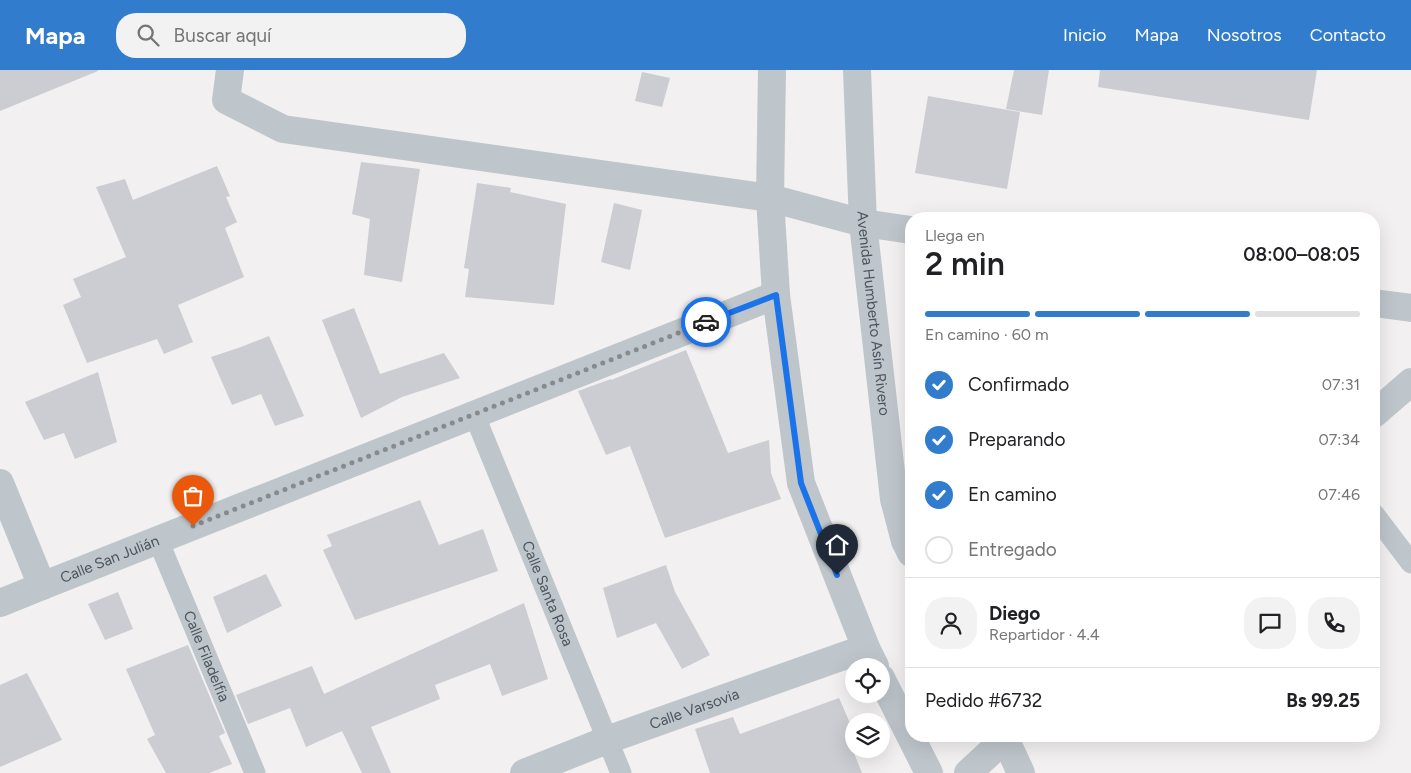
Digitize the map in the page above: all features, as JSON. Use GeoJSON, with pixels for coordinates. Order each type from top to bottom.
{"type":"FeatureCollection","features":[{"type":"Feature","properties":{"kind":"street"},"geometry":{"type":"LineString","coordinates":[[230,70],[226,100],[283,129],[770,198],[863,223],[905,229]]}},
{"type":"Feature","properties":{"kind":"street"},"geometry":{"type":"LineString","coordinates":[[772,70],[770,198],[776,295],[801,483],[871,657]]}},
{"type":"Feature","properties":{"kind":"street","name":"Avenida Humberto Asín Rivero"},"geometry":{"type":"LineString","coordinates":[[857,70],[863,223],[894,499],[905,540]]}},
{"type":"Feature","properties":{"kind":"street","name":"Calle San Julián"},"geometry":{"type":"LineString","coordinates":[[0,603],[776,295]]}},
{"type":"Feature","properties":{"kind":"street"},"geometry":{"type":"LineString","coordinates":[[1380,304],[1411,308]]}},
{"type":"Feature","properties":{"kind":"street"},"geometry":{"type":"LineString","coordinates":[[1380,409],[1411,382]]}},
{"type":"Feature","properties":{"kind":"street"},"geometry":{"type":"LineString","coordinates":[[0,483],[42,586]]}},
{"type":"Feature","properties":{"kind":"street","name":"Calle Varsovia"},"geometry":{"type":"LineString","coordinates":[[524,773],[607,740],[871,657]]}},
{"type":"Feature","properties":{"kind":"street"},"geometry":{"type":"LineString","coordinates":[[890,696],[905,726]]}},
{"type":"Feature","properties":{"kind":"street"},"geometry":{"type":"LineString","coordinates":[[913,742],[929,773]]}},
{"type":"Feature","properties":{"kind":"street"},"geometry":{"type":"LineString","coordinates":[[968,773],[1001,742]]}},
{"type":"Feature","properties":{"kind":"street"},"geometry":{"type":"LineString","coordinates":[[1008,742],[1021,773]]}},
{"type":"Feature","properties":{"kind":"lane","name":"Calle Santa Rosa"},"geometry":{"type":"LineString","coordinates":[[474,414],[621,773]]}},
{"type":"Feature","properties":{"kind":"lane"},"geometry":{"type":"LineString","coordinates":[[1380,522],[1411,563]]}},
{"type":"Feature","properties":{"kind":"lane","name":"Calle Filadelfia"},"geometry":{"type":"LineString","coordinates":[[158,540],[255,773]]}},
{"type":"Feature","properties":{"kind":"building"},"geometry":{"type":"Polygon","coordinates":[[[0,70],[98,70],[98,71],[0,111],[0,70]]]}},
{"type":"Feature","properties":{"kind":"building"},"geometry":{"type":"Polygon","coordinates":[[[1014,70],[1049,70],[1042,115],[1006,109],[1014,70]]]}},
{"type":"Feature","properties":{"kind":"building"},"geometry":{"type":"Polygon","coordinates":[[[1100,70],[1317,70],[1309,120],[1098,87],[1100,70]]]}},
{"type":"Feature","properties":{"kind":"building"},"geometry":{"type":"Polygon","coordinates":[[[642,72],[670,78],[662,107],[635,101],[642,72]]]}},
{"type":"Feature","properties":{"kind":"building"},"geometry":{"type":"Polygon","coordinates":[[[928,96],[1020,112],[1007,189],[915,173],[928,96]]]}},
{"type":"Feature","properties":{"kind":"building"},"geometry":{"type":"Polygon","coordinates":[[[361,162],[420,169],[402,282],[364,275],[370,219],[352,214],[361,162]]]}},
{"type":"Feature","properties":{"kind":"building"},"geometry":{"type":"Polygon","coordinates":[[[217,166],[230,196],[226,197],[237,222],[225,228],[244,277],[178,305],[193,342],[164,354],[157,339],[87,363],[63,305],[81,297],[73,279],[126,257],[96,187],[125,179],[133,200],[217,166]]]}},
{"type":"Feature","properties":{"kind":"building"},"geometry":{"type":"Polygon","coordinates":[[[477,183],[511,188],[510,192],[566,204],[554,305],[465,297],[469,269],[464,268],[477,183]]]}},
{"type":"Feature","properties":{"kind":"building"},"geometry":{"type":"Polygon","coordinates":[[[614,203],[642,210],[630,270],[601,262],[614,203]]]}},
{"type":"Feature","properties":{"kind":"building"},"geometry":{"type":"Polygon","coordinates":[[[354,308],[380,374],[444,353],[460,378],[402,397],[361,418],[322,320],[354,308]]]}},
{"type":"Feature","properties":{"kind":"building"},"geometry":{"type":"Polygon","coordinates":[[[269,336],[304,416],[275,426],[261,394],[232,405],[211,357],[269,336]]]}},
{"type":"Feature","properties":{"kind":"building"},"geometry":{"type":"Polygon","coordinates":[[[686,350],[728,453],[769,440],[771,473],[781,499],[665,538],[630,446],[606,455],[578,391],[686,350]]]}},
{"type":"Feature","properties":{"kind":"building"},"geometry":{"type":"Polygon","coordinates":[[[98,372],[117,442],[75,459],[64,433],[44,440],[25,402],[98,372]]]}},
{"type":"Feature","properties":{"kind":"building"},"geometry":{"type":"Polygon","coordinates":[[[420,500],[439,545],[483,529],[498,571],[355,620],[323,550],[332,546],[327,535],[420,500]]]}},
{"type":"Feature","properties":{"kind":"building"},"geometry":{"type":"Polygon","coordinates":[[[666,565],[675,592],[710,655],[682,669],[656,623],[617,638],[603,588],[666,565]]]}},
{"type":"Feature","properties":{"kind":"building"},"geometry":{"type":"Polygon","coordinates":[[[266,574],[282,606],[227,633],[213,597],[266,574]]]}},
{"type":"Feature","properties":{"kind":"building"},"geometry":{"type":"Polygon","coordinates":[[[118,592],[133,629],[105,640],[88,604],[118,592]]]}},
{"type":"Feature","properties":{"kind":"building"},"geometry":{"type":"Polygon","coordinates":[[[524,603],[548,679],[502,696],[490,664],[435,685],[440,699],[371,727],[391,773],[362,773],[342,731],[306,747],[290,708],[248,724],[236,695],[312,666],[324,694],[524,603]]]}},
{"type":"Feature","properties":{"kind":"building"},"geometry":{"type":"Polygon","coordinates":[[[188,645],[225,733],[219,736],[232,764],[209,773],[166,773],[147,739],[155,735],[126,669],[188,645]]]}},
{"type":"Feature","properties":{"kind":"building"},"geometry":{"type":"Polygon","coordinates":[[[27,673],[62,740],[0,767],[0,685],[27,673]]]}},
{"type":"Feature","properties":{"kind":"building"},"geometry":{"type":"Polygon","coordinates":[[[839,698],[846,713],[845,758],[856,758],[862,773],[710,773],[695,729],[733,717],[740,734],[839,698]]]}},
{"type":"Feature","properties":{"kind":"way so far"},"geometry":{"type":"LineString","coordinates":[[193,526],[706,322]]}},
{"type":"Feature","properties":{"kind":"route"},"geometry":{"type":"LineString","coordinates":[[706,322],[776,295],[801,483],[837,575]]}}]}
